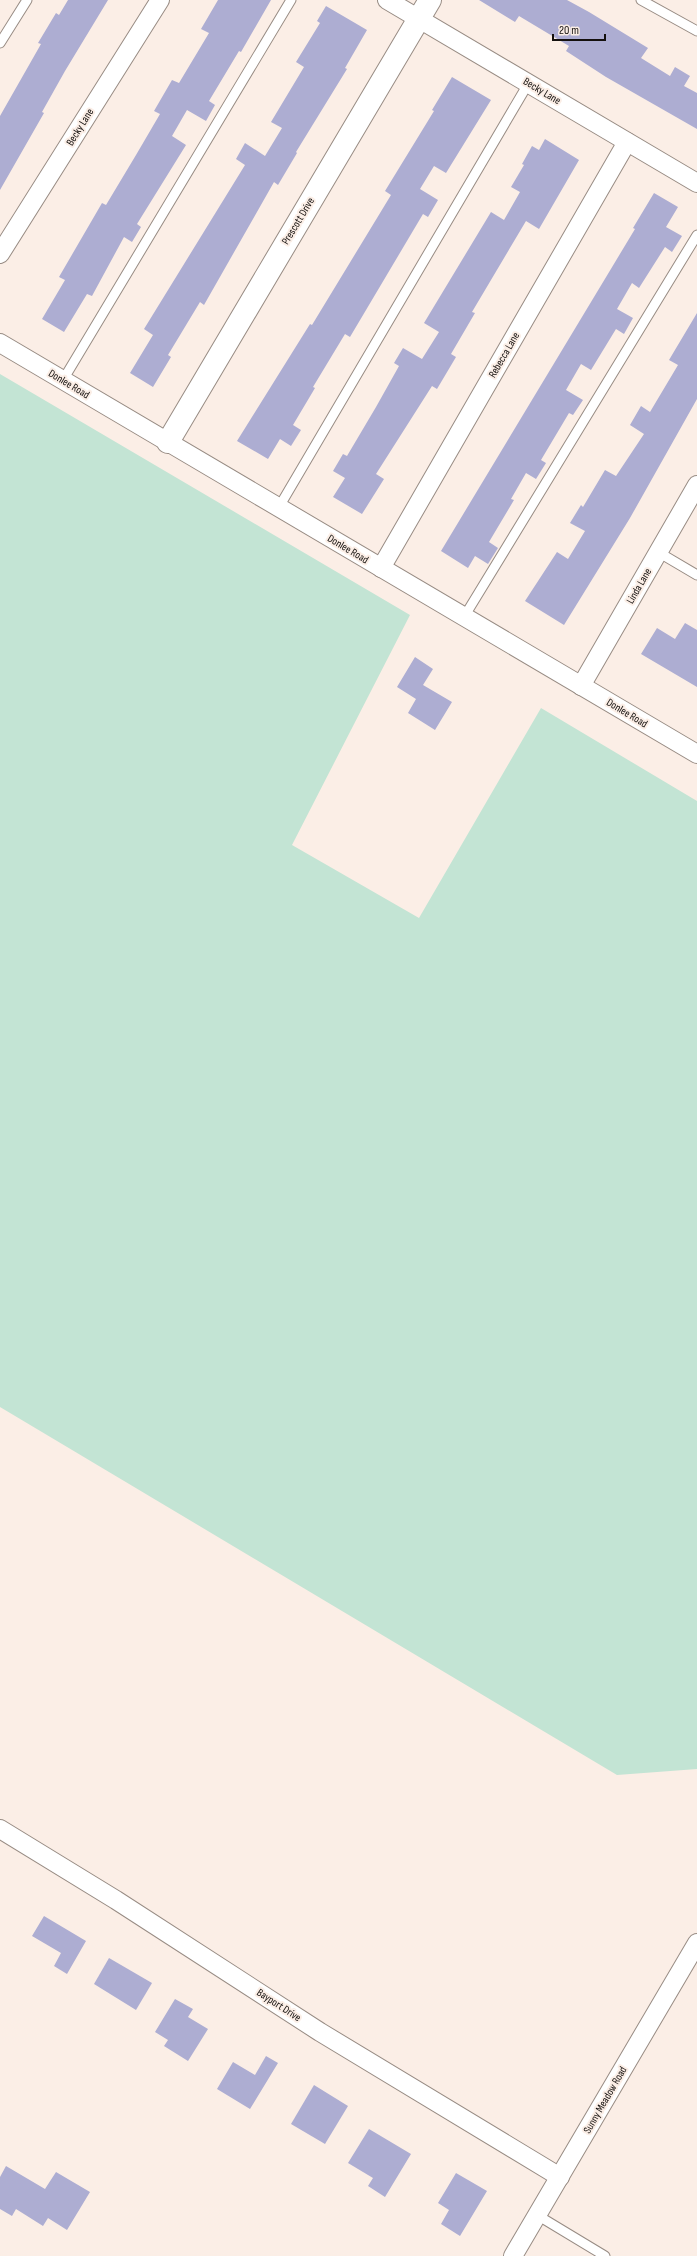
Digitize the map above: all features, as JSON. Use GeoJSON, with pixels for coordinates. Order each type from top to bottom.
{"type":"FeatureCollection","features":[{"type":"Feature","properties":{"kind":"street","name":"Becky Lane"},"geometry":{"type":"LineString","coordinates":[[0,254],[160,0]]}},
{"type":"Feature","properties":{"kind":"street","name":"Becky Lane"},"geometry":{"type":"LineString","coordinates":[[387,0],[697,183]]}},
{"type":"Feature","properties":{"kind":"street","name":"Prescott Drive"},"geometry":{"type":"LineString","coordinates":[[168,442],[430,0]]}},
{"type":"Feature","properties":{"kind":"street","name":"Rebecca Lane"},"geometry":{"type":"LineString","coordinates":[[380,568],[628,142]]}},
{"type":"Feature","properties":{"kind":"street","name":"Donlee Road"},"geometry":{"type":"LineString","coordinates":[[0,343],[697,754]]}},
{"type":"Feature","properties":{"kind":"street","name":"Linda Lane"},"geometry":{"type":"LineString","coordinates":[[581,686],[697,485]]}},
{"type":"Feature","properties":{"kind":"street","name":"Bayport Drive"},"geometry":{"type":"LineString","coordinates":[[0,1829],[116,1900],[320,2032],[560,2176]]}},
{"type":"Feature","properties":{"kind":"street","name":"Sunny Meadow Road"},"geometry":{"type":"LineString","coordinates":[[513,2256],[697,1943]]}},
{"type":"Feature","properties":{"kind":"lane"},"geometry":{"type":"LineString","coordinates":[[0,43],[27,0]]}},
{"type":"Feature","properties":{"kind":"lane"},"geometry":{"type":"LineString","coordinates":[[64,380],[291,0]]}},
{"type":"Feature","properties":{"kind":"lane"},"geometry":{"type":"LineString","coordinates":[[642,0],[697,31]]}},
{"type":"Feature","properties":{"kind":"lane"},"geometry":{"type":"LineString","coordinates":[[279,507],[528,84]]}},
{"type":"Feature","properties":{"kind":"lane"},"geometry":{"type":"LineString","coordinates":[[464,617],[697,235]]}},
{"type":"Feature","properties":{"kind":"lane"},"geometry":{"type":"LineString","coordinates":[[658,552],[697,575]]}},
{"type":"Feature","properties":{"kind":"lane"},"geometry":{"type":"LineString","coordinates":[[537,2215],[605,2256]]}},
{"type":"Feature","properties":{"kind":"green space"},"geometry":{"type":"Polygon","coordinates":[[[0,374],[410,615],[292,845],[419,918],[541,708],[697,801],[697,1769],[617,1775],[0,1407],[0,374]]]}},
{"type":"Feature","properties":{"kind":"building"},"geometry":{"type":"Polygon","coordinates":[[[68,0],[108,0],[65,71],[42,112],[44,113],[0,190],[0,116],[41,44],[38,43],[56,13],[59,15],[68,0]]]}},
{"type":"Feature","properties":{"kind":"building"},"geometry":{"type":"Polygon","coordinates":[[[218,0],[271,0],[241,52],[239,51],[209,101],[215,105],[206,121],[187,110],[172,136],[186,145],[137,224],[141,227],[132,242],[124,237],[92,296],[87,294],[64,332],[42,319],[65,280],[59,277],[102,203],[106,205],[160,114],[154,111],[172,80],[179,83],[209,33],[201,29],[218,0]]]}},
{"type":"Feature","properties":{"kind":"building"},"geometry":{"type":"Polygon","coordinates":[[[479,0],[567,0],[589,12],[648,48],[641,58],[670,76],[675,67],[690,76],[684,86],[697,93],[697,129],[606,77],[566,51],[569,46],[519,16],[515,22],[479,0]]]}},
{"type":"Feature","properties":{"kind":"building"},"geometry":{"type":"Polygon","coordinates":[[[326,6],[367,30],[345,68],[347,69],[296,152],[297,153],[278,185],[274,182],[204,305],[200,302],[168,355],[171,357],[153,387],[130,373],[153,335],[144,329],[245,165],[236,159],[245,143],[265,156],[282,128],[271,122],[304,67],[296,62],[320,23],[317,21],[326,6]]]}},
{"type":"Feature","properties":{"kind":"building"},"geometry":{"type":"Polygon","coordinates":[[[452,77],[491,100],[446,173],[434,166],[420,189],[438,200],[428,217],[423,214],[350,337],[345,334],[313,387],[315,388],[293,425],[301,430],[291,446],[280,439],[268,459],[237,441],[310,324],[312,325],[391,195],[385,191],[434,111],[432,110],[452,77]]]}},
{"type":"Feature","properties":{"kind":"building"},"geometry":{"type":"Polygon","coordinates":[[[545,139],[579,160],[539,229],[526,221],[472,312],[475,313],[451,354],[456,357],[437,389],[432,386],[376,474],[384,479],[362,514],[333,497],[345,478],[333,471],[343,454],[347,456],[376,407],[399,366],[394,363],[403,348],[422,359],[439,332],[424,323],[491,212],[504,220],[520,192],[511,187],[524,165],[522,164],[532,146],[539,150],[545,139]]]}},
{"type":"Feature","properties":{"kind":"building"},"geometry":{"type":"Polygon","coordinates":[[[654,193],[678,207],[666,227],[682,236],[672,252],[665,247],[639,288],[632,283],[617,309],[633,318],[624,334],[616,329],[591,370],[581,364],[566,390],[583,400],[573,415],[569,413],[541,460],[546,463],[536,479],[526,473],[511,499],[514,500],[489,542],[498,548],[488,564],[475,556],[468,568],[441,551],[635,229],[633,228],[654,193]]]}},
{"type":"Feature","properties":{"kind":"building"},"geometry":{"type":"Polygon","coordinates":[[[697,313],[697,399],[630,518],[564,625],[525,601],[557,552],[568,559],[585,531],[570,523],[581,505],[583,507],[605,470],[616,476],[644,434],[630,425],[641,406],[650,412],[678,365],[669,360],[697,313]]]}},
{"type":"Feature","properties":{"kind":"building"},"geometry":{"type":"Polygon","coordinates":[[[685,623],[697,630],[697,687],[641,654],[657,628],[675,639],[685,623]]]}},
{"type":"Feature","properties":{"kind":"building"},"geometry":{"type":"Polygon","coordinates":[[[415,657],[433,669],[423,685],[452,702],[435,730],[408,713],[416,699],[397,687],[415,657]]]}},
{"type":"Feature","properties":{"kind":"building"},"geometry":{"type":"Polygon","coordinates":[[[44,1916],[86,1941],[67,1974],[54,1966],[61,1953],[32,1936],[44,1916]]]}},
{"type":"Feature","properties":{"kind":"building"},"geometry":{"type":"Polygon","coordinates":[[[109,1958],[152,1983],[136,2010],[94,1984],[109,1958]]]}},
{"type":"Feature","properties":{"kind":"building"},"geometry":{"type":"Polygon","coordinates":[[[175,1999],[193,2009],[188,2017],[208,2029],[188,2061],[164,2046],[168,2040],[155,2032],[175,1999]]]}},
{"type":"Feature","properties":{"kind":"building"},"geometry":{"type":"Polygon","coordinates":[[[266,2056],[278,2063],[250,2109],[217,2089],[233,2062],[255,2075],[266,2056]]]}},
{"type":"Feature","properties":{"kind":"building"},"geometry":{"type":"Polygon","coordinates":[[[314,2085],[348,2106],[325,2144],[291,2124],[314,2085]]]}},
{"type":"Feature","properties":{"kind":"building"},"geometry":{"type":"Polygon","coordinates":[[[369,2129],[411,2154],[385,2197],[368,2186],[373,2178],[348,2163],[369,2129]]]}},
{"type":"Feature","properties":{"kind":"building"},"geometry":{"type":"Polygon","coordinates":[[[6,2166],[45,2189],[56,2172],[90,2192],[67,2230],[48,2218],[43,2226],[16,2209],[12,2216],[0,2209],[0,2177],[6,2166]]]}},
{"type":"Feature","properties":{"kind":"building"},"geometry":{"type":"Polygon","coordinates":[[[456,2173],[487,2191],[460,2236],[441,2224],[449,2210],[438,2203],[456,2173]]]}}]}
